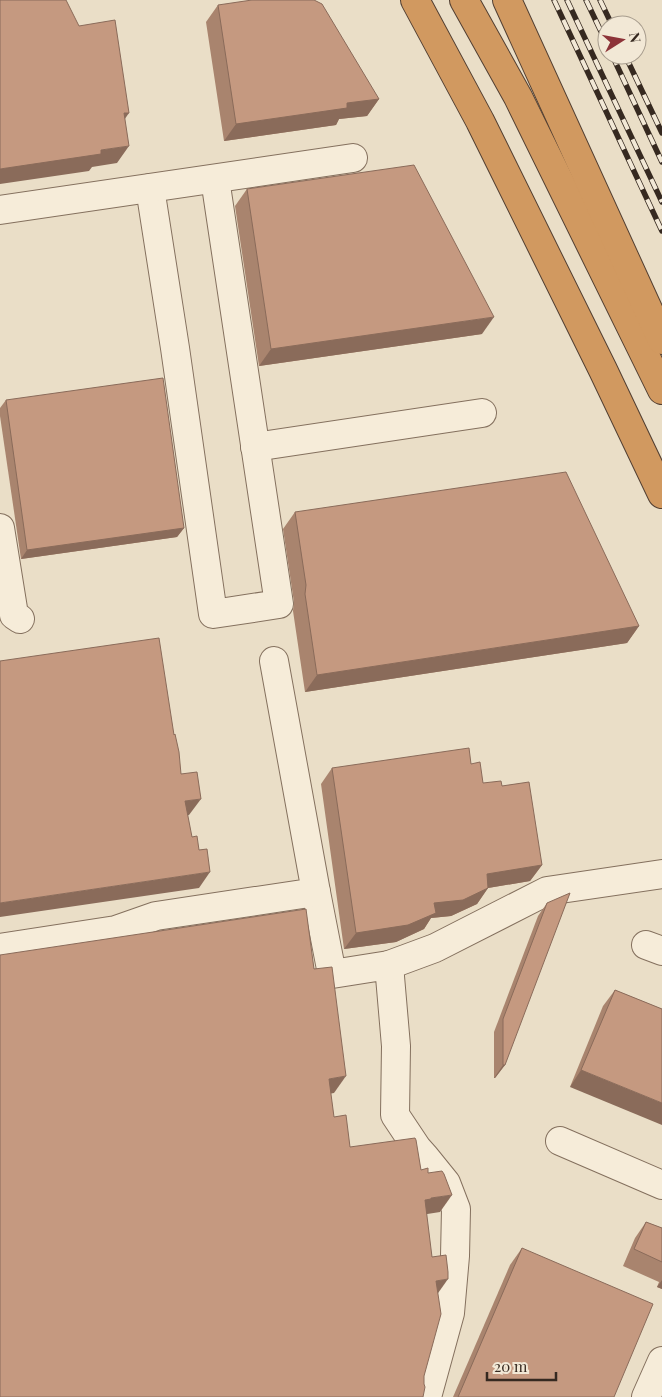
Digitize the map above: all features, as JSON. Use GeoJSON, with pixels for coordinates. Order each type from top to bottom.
{"type":"FeatureCollection","features":[{"type":"Feature","properties":{"kind":"highway"},"geometry":{"type":"LineString","coordinates":[[415,0],[480,121],[608,378],[662,494]]}},
{"type":"Feature","properties":{"kind":"highway"},"geometry":{"type":"LineString","coordinates":[[464,0],[518,97],[662,390]]}},
{"type":"Feature","properties":{"kind":"highway"},"geometry":{"type":"LineString","coordinates":[[507,0],[662,340]]}},
{"type":"Feature","properties":{"kind":"lane"},"geometry":{"type":"LineString","coordinates":[[0,210],[353,158]]}},
{"type":"Feature","properties":{"kind":"lane"},"geometry":{"type":"LineString","coordinates":[[150,188],[213,614],[279,604],[215,179]]}},
{"type":"Feature","properties":{"kind":"lane"},"geometry":{"type":"LineString","coordinates":[[255,448],[482,413]]}},
{"type":"Feature","properties":{"kind":"lane"},"geometry":{"type":"LineString","coordinates":[[0,528],[14,615],[20,619]]}},
{"type":"Feature","properties":{"kind":"lane"},"geometry":{"type":"LineString","coordinates":[[274,660],[332,974],[389,965],[435,948],[547,891],[662,874]]}},
{"type":"Feature","properties":{"kind":"lane"},"geometry":{"type":"LineString","coordinates":[[0,948],[116,930],[156,916],[316,892]]}},
{"type":"Feature","properties":{"kind":"lane"},"geometry":{"type":"LineString","coordinates":[[389,965],[396,1046],[395,1115],[417,1148],[446,1183],[456,1209],[455,1256],[450,1313],[427,1397]]}},
{"type":"Feature","properties":{"kind":"lane"},"geometry":{"type":"LineString","coordinates":[[560,1141],[662,1185]]}},
{"type":"Feature","properties":{"kind":"lane"},"geometry":{"type":"LineString","coordinates":[[646,1397],[662,1361]]}},
{"type":"Feature","properties":{"kind":"building"},"geometry":{"type":"Polygon","coordinates":[[[0,0],[66,0],[79,26],[115,20],[129,113],[124,113],[129,146],[101,150],[101,154],[0,169],[0,0]]]}},
{"type":"Feature","properties":{"kind":"building"},"geometry":{"type":"Polygon","coordinates":[[[252,0],[314,0],[322,4],[379,99],[347,103],[347,108],[236,124],[218,5],[252,0]]]}},
{"type":"Feature","properties":{"kind":"building"},"geometry":{"type":"Polygon","coordinates":[[[414,165],[494,317],[271,349],[247,189],[414,165]]]}},
{"type":"Feature","properties":{"kind":"building"},"geometry":{"type":"Polygon","coordinates":[[[163,378],[184,528],[27,550],[6,400],[163,378]]]}},
{"type":"Feature","properties":{"kind":"building"},"geometry":{"type":"Polygon","coordinates":[[[566,472],[639,626],[317,675],[295,512],[566,472]]]}},
{"type":"Feature","properties":{"kind":"building"},"geometry":{"type":"Polygon","coordinates":[[[159,638],[174,735],[179,752],[181,774],[197,772],[201,799],[185,801],[192,837],[197,836],[199,850],[207,849],[210,872],[0,903],[0,661],[159,638]]]}},
{"type":"Feature","properties":{"kind":"building"},"geometry":{"type":"Polygon","coordinates":[[[469,748],[471,764],[480,762],[483,783],[501,781],[502,786],[529,782],[542,865],[487,874],[488,888],[463,900],[434,903],[436,913],[408,925],[356,933],[332,768],[469,748]]]}},
{"type":"Feature","properties":{"kind":"building"},"geometry":{"type":"Polygon","coordinates":[[[570,893],[505,1065],[503,1065],[503,1019],[547,903],[570,893]]]}},
{"type":"Feature","properties":{"kind":"building"},"geometry":{"type":"Polygon","coordinates":[[[306,909],[314,969],[332,967],[346,1076],[329,1079],[334,1117],[346,1115],[350,1147],[415,1138],[421,1170],[428,1168],[428,1173],[442,1171],[452,1195],[425,1200],[432,1257],[446,1255],[448,1279],[436,1281],[441,1314],[424,1376],[425,1387],[423,1397],[0,1397],[0,955],[306,909]]]}},
{"type":"Feature","properties":{"kind":"building"},"geometry":{"type":"Polygon","coordinates":[[[615,990],[662,1009],[662,1103],[581,1070],[615,990]]]}},
{"type":"Feature","properties":{"kind":"building"},"geometry":{"type":"Polygon","coordinates":[[[646,1222],[662,1228],[662,1262],[634,1249],[646,1222]]]}},
{"type":"Feature","properties":{"kind":"building"},"geometry":{"type":"Polygon","coordinates":[[[522,1248],[653,1304],[614,1397],[458,1397],[522,1248]]]}},
{"type":"Feature","properties":{"kind":"railway"},"geometry":{"type":"LineString","coordinates":[[554,0],[662,231]]}},
{"type":"Feature","properties":{"kind":"railway"},"geometry":{"type":"LineString","coordinates":[[567,0],[662,202]]}},
{"type":"Feature","properties":{"kind":"railway"},"geometry":{"type":"LineString","coordinates":[[586,0],[597,23]]}},
{"type":"Feature","properties":{"kind":"railway"},"geometry":{"type":"LineString","coordinates":[[600,0],[607,15]]}},
{"type":"Feature","properties":{"kind":"railway"},"geometry":{"type":"LineString","coordinates":[[617,65],[662,162]]}},
{"type":"Feature","properties":{"kind":"railway"},"geometry":{"type":"LineString","coordinates":[[630,65],[662,133]]}}]}
